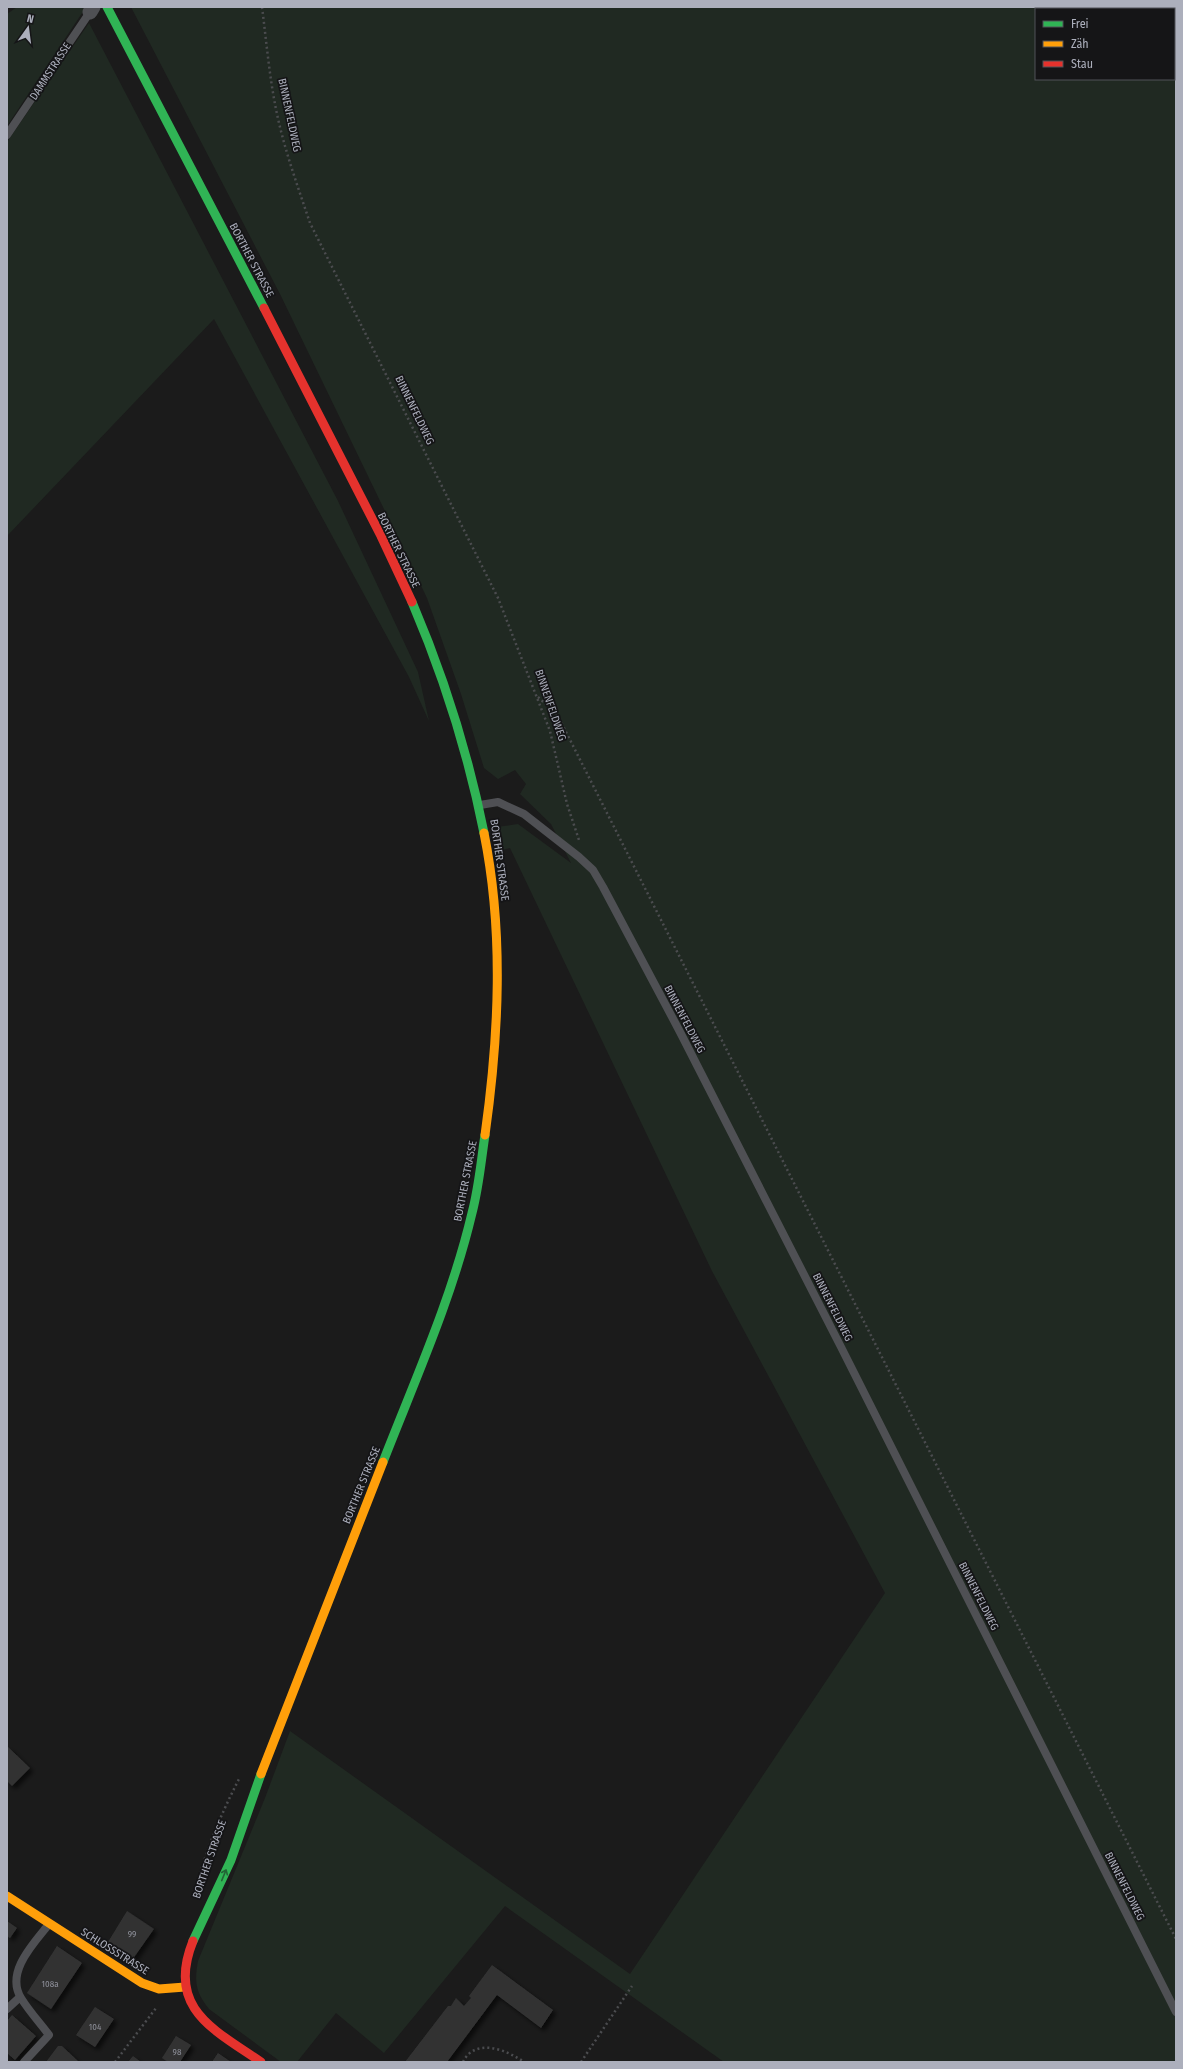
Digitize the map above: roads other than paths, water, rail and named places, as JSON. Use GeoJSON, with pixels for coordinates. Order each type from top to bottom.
{"type":"FeatureCollection","features":[{"type":"Feature","properties":{"kind":"street","name":"BORTHER STRASSE"},"geometry":{"type":"LineString","coordinates":[[107,7],[298,373],[404,585],[437,661],[461,732],[480,805],[494,897],[498,951],[499,1005],[492,1099],[471,1219],[443,1306],[404,1409],[265,1761],[257,1788],[227,1868],[201,1923]]}},
{"type":"Feature","properties":{"kind":"street","name":"BORTHER STRASSE"},"geometry":{"type":"LineString","coordinates":[[236,1816],[265,1761]]}},
{"type":"Feature","properties":{"kind":"street","name":"BORTHER STRASSE"},"geometry":{"type":"LineString","coordinates":[[185,1987],[186,1964],[201,1923],[216,1869]]}},
{"type":"Feature","properties":{"kind":"street","name":"SCHLOSSSTRASSE"},"geometry":{"type":"LineString","coordinates":[[7,1896],[142,1984],[158,1989],[168,1990],[185,1987]]}},
{"type":"Feature","properties":{"kind":"street"},"geometry":{"type":"LineString","coordinates":[[185,1987],[189,2000],[195,2011],[205,2021],[261,2062]]}},
{"type":"Feature","properties":{"kind":"lane","name":"DAMMSTRASSE"},"geometry":{"type":"LineString","coordinates":[[7,135],[91,9]]}},
{"type":"Feature","properties":{"kind":"lane","name":"BINNENFELDWEG"},"geometry":{"type":"LineString","coordinates":[[480,805],[498,802],[524,814],[593,870],[603,887],[680,1032],[848,1361],[1176,2012]]}},
{"type":"Feature","properties":{"kind":"lane"},"geometry":{"type":"LineString","coordinates":[[24,2062],[49,2035],[20,1997],[16,1975],[24,1958],[49,1923]]}},
{"type":"Feature","properties":{"kind":"lane"},"geometry":{"type":"LineString","coordinates":[[7,2009],[20,1997]]}}]}
